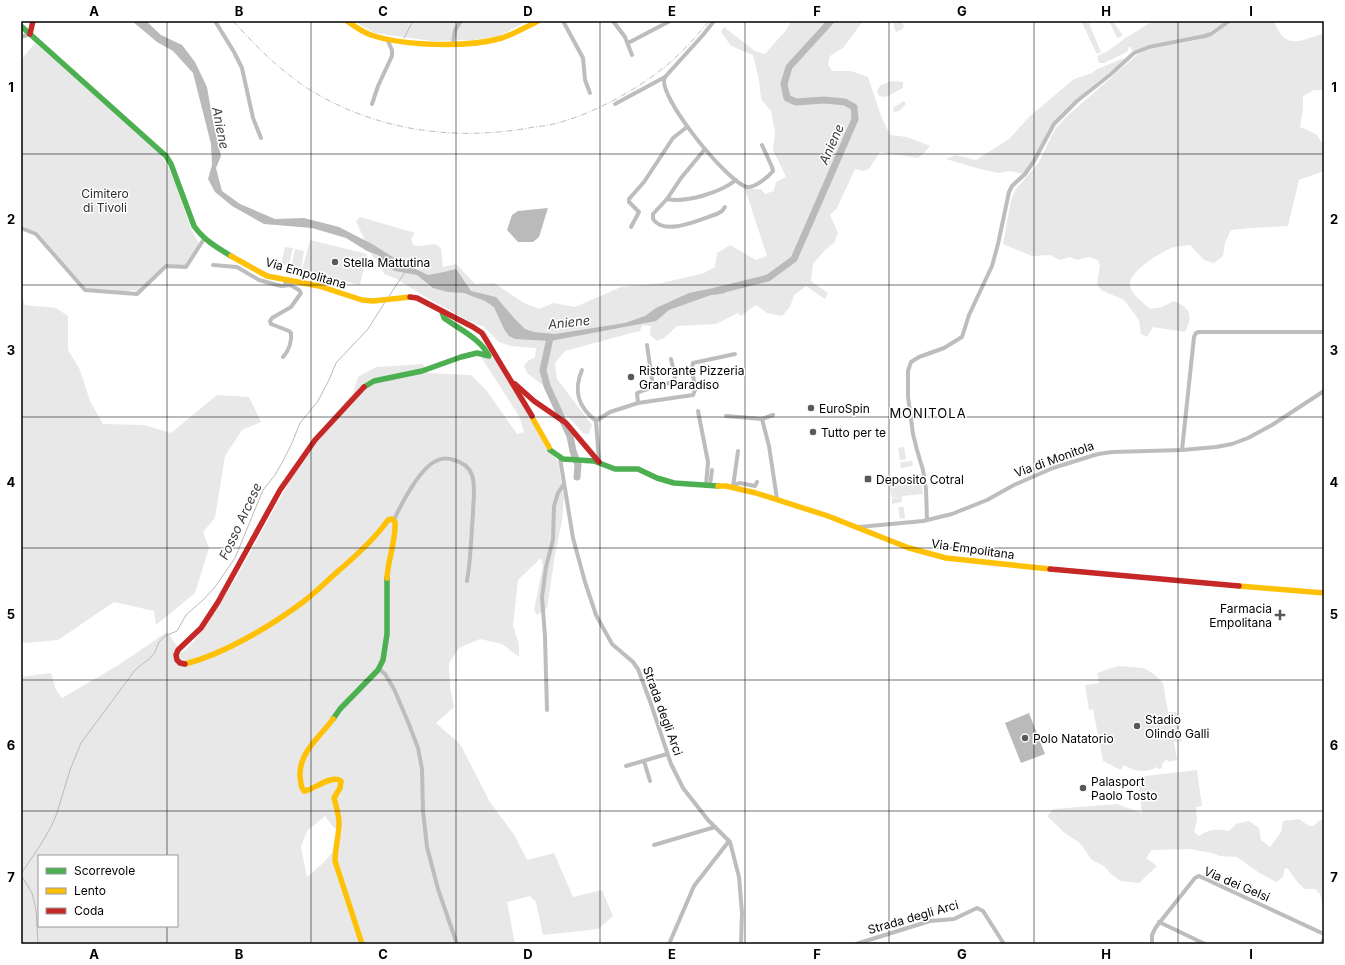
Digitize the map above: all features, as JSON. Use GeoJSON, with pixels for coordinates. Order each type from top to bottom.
{"type":"FeatureCollection","features":[{"type":"Feature","properties":{"kind":"main road"},"geometry":{"type":"LineString","coordinates":[[30,34],[33,21]]}},
{"type":"Feature","properties":{"kind":"main road"},"geometry":{"type":"LineString","coordinates":[[347,21],[367,33],[387,39],[420,43],[485,41],[500,38],[538,21]]}},
{"type":"Feature","properties":{"kind":"main road","name":"Via Empolitana"},"geometry":{"type":"LineString","coordinates":[[21,26],[166,156],[171,164],[194,226],[204,239],[216,248],[258,272],[283,280],[319,286],[364,301],[405,297],[414,298],[423,301],[473,327],[483,334],[550,448],[562,458],[599,462],[612,469],[638,469],[659,479],[674,483],[733,486],[814,511],[909,548],[933,556],[955,560],[1324,593]]}},
{"type":"Feature","properties":{"kind":"main road"},"geometry":{"type":"LineString","coordinates":[[362,944],[347,901],[335,859],[340,824],[334,798],[342,781],[338,779],[329,780],[304,791],[301,787],[300,771],[303,758],[310,746],[325,730],[340,709],[379,669],[384,658],[387,635],[388,565],[396,523],[394,520],[388,520],[378,534],[361,551],[304,601],[281,618],[227,648],[200,660],[186,664],[180,663],[177,660],[176,655],[178,650],[198,631],[214,608],[280,490],[315,440],[341,413],[358,392],[366,385],[377,381],[422,371],[456,358],[477,353],[489,356],[489,353],[481,345],[444,318],[442,312]]}},
{"type":"Feature","properties":{"kind":"main road"},"geometry":{"type":"LineString","coordinates":[[511,380],[534,401],[566,423],[599,462]]}},
{"type":"Feature","properties":{"kind":"main road"},"geometry":{"type":"LineString","coordinates":[[526,406],[528,402],[534,401]]}},
{"type":"Feature","properties":{"kind":"main road"},"geometry":{"type":"LineString","coordinates":[[586,460],[589,455],[589,449]]}},
{"type":"Feature","properties":{"kind":"street"},"geometry":{"type":"LineString","coordinates":[[215,21],[242,68],[252,118],[261,138]]}},
{"type":"Feature","properties":{"kind":"street"},"geometry":{"type":"LineString","coordinates":[[453,43],[455,30],[461,21]]}},
{"type":"Feature","properties":{"kind":"street"},"geometry":{"type":"LineString","coordinates":[[563,21],[583,58],[585,80],[590,93]]}},
{"type":"Feature","properties":{"kind":"street"},"geometry":{"type":"LineString","coordinates":[[613,21],[623,34],[632,55]]}},
{"type":"Feature","properties":{"kind":"street"},"geometry":{"type":"LineString","coordinates":[[628,43],[670,21]]}},
{"type":"Feature","properties":{"kind":"street"},"geometry":{"type":"LineString","coordinates":[[615,104],[665,77],[704,35],[714,21]]}},
{"type":"Feature","properties":{"kind":"street"},"geometry":{"type":"LineString","coordinates":[[926,520],[926,489],[923,470],[913,434],[908,397],[908,371],[911,362],[919,357],[944,348],[962,337],[969,315],[992,266],[1009,192],[1012,186],[1025,174],[1034,161],[1054,124],[1077,101],[1137,51],[1148,47],[1205,36],[1229,21]]}},
{"type":"Feature","properties":{"kind":"street"},"geometry":{"type":"LineString","coordinates":[[21,37],[30,34]]}},
{"type":"Feature","properties":{"kind":"street"},"geometry":{"type":"LineString","coordinates":[[372,104],[392,54],[392,48],[387,39]]}},
{"type":"Feature","properties":{"kind":"street"},"geometry":{"type":"LineString","coordinates":[[665,77],[663,82],[668,94],[687,127],[705,149],[744,186],[750,187],[772,172],[773,168],[762,145]]}},
{"type":"Feature","properties":{"kind":"street"},"geometry":{"type":"LineString","coordinates":[[631,227],[639,212],[629,202],[629,199],[644,182],[673,138],[687,127]]}},
{"type":"Feature","properties":{"kind":"street"},"geometry":{"type":"LineString","coordinates":[[705,149],[681,178],[668,199],[652,217],[653,220],[656,223],[667,227],[676,227],[720,212],[725,207]]}},
{"type":"Feature","properties":{"kind":"street"},"geometry":{"type":"LineString","coordinates":[[668,199],[678,201],[688,199],[724,187],[736,180]]}},
{"type":"Feature","properties":{"kind":"street"},"geometry":{"type":"LineString","coordinates":[[21,228],[36,234],[85,290],[137,294],[166,266],[186,267],[204,239]]}},
{"type":"Feature","properties":{"kind":"street"},"geometry":{"type":"LineString","coordinates":[[213,265],[238,266],[259,280],[280,286],[291,285]]}},
{"type":"Feature","properties":{"kind":"street"},"geometry":{"type":"LineString","coordinates":[[283,280],[301,291],[300,296],[291,307],[271,319],[269,322],[291,333],[291,343],[286,354],[283,356]]}},
{"type":"Feature","properties":{"kind":"street"},"geometry":{"type":"LineString","coordinates":[[1182,450],[1194,337],[1196,333],[1324,332]]}},
{"type":"Feature","properties":{"kind":"street"},"geometry":{"type":"LineString","coordinates":[[647,345],[653,386]]}},
{"type":"Feature","properties":{"kind":"street"},"geometry":{"type":"LineString","coordinates":[[596,421],[610,412],[638,404],[693,395],[695,391],[692,369],[693,363],[735,354]]}},
{"type":"Feature","properties":{"kind":"street"},"geometry":{"type":"LineString","coordinates":[[638,404],[637,393],[653,386],[674,381],[675,376],[671,359]]}},
{"type":"Feature","properties":{"kind":"street"},"geometry":{"type":"LineString","coordinates":[[582,370],[578,382],[579,400],[584,409],[596,421],[599,462]]}},
{"type":"Feature","properties":{"kind":"street","name":"Via di Monitola"},"geometry":{"type":"LineString","coordinates":[[856,527],[926,520],[959,512],[987,500],[1010,486],[1032,476],[1098,454],[1112,452],[1216,448],[1243,441],[1272,425],[1324,391]]}},
{"type":"Feature","properties":{"kind":"street"},"geometry":{"type":"LineString","coordinates":[[698,412],[708,459],[708,485]]}},
{"type":"Feature","properties":{"kind":"street"},"geometry":{"type":"LineString","coordinates":[[726,416],[762,419],[773,415]]}},
{"type":"Feature","properties":{"kind":"street"},"geometry":{"type":"LineString","coordinates":[[762,419],[769,449],[777,499]]}},
{"type":"Feature","properties":{"kind":"street"},"geometry":{"type":"LineString","coordinates":[[733,486],[738,452]]}},
{"type":"Feature","properties":{"kind":"street","name":"Strada degli Arci"},"geometry":{"type":"LineString","coordinates":[[562,458],[564,484],[574,542],[594,613],[611,642],[633,662],[638,669],[650,700],[667,754],[675,774],[687,795],[715,827],[729,840]]}},
{"type":"Feature","properties":{"kind":"street"},"geometry":{"type":"LineString","coordinates":[[394,520],[410,490],[430,464],[437,460],[448,459],[458,461],[465,465],[472,475],[474,493],[471,554],[467,581]]}},
{"type":"Feature","properties":{"kind":"street"},"geometry":{"type":"LineString","coordinates":[[708,485],[712,470]]}},
{"type":"Feature","properties":{"kind":"street"},"geometry":{"type":"LineString","coordinates":[[733,486],[738,483],[755,486],[757,482]]}},
{"type":"Feature","properties":{"kind":"street"},"geometry":{"type":"LineString","coordinates":[[547,710],[545,633],[541,600],[546,569],[554,537],[554,506],[557,496],[564,484]]}},
{"type":"Feature","properties":{"kind":"street"},"geometry":{"type":"LineString","coordinates":[[379,669],[385,674],[394,689],[418,748],[422,769],[423,811],[427,847],[439,893],[457,944]]}},
{"type":"Feature","properties":{"kind":"street"},"geometry":{"type":"LineString","coordinates":[[626,766],[667,754]]}},
{"type":"Feature","properties":{"kind":"street"},"geometry":{"type":"LineString","coordinates":[[644,761],[650,781]]}},
{"type":"Feature","properties":{"kind":"street"},"geometry":{"type":"LineString","coordinates":[[654,845],[715,827]]}},
{"type":"Feature","properties":{"kind":"street"},"geometry":{"type":"LineString","coordinates":[[670,944],[695,884],[717,858],[729,840]]}},
{"type":"Feature","properties":{"kind":"street"},"geometry":{"type":"LineString","coordinates":[[729,840],[739,878],[742,913],[741,944]]}},
{"type":"Feature","properties":{"kind":"street","name":"Via dei Gelsi"},"geometry":{"type":"LineString","coordinates":[[1152,944],[1153,932],[1159,922],[1195,878],[1199,876],[1324,934]]}},
{"type":"Feature","properties":{"kind":"street","name":"Strada degli Arci"},"geometry":{"type":"LineString","coordinates":[[856,944],[930,921],[956,918],[977,908],[983,911],[1004,944]]}},
{"type":"Feature","properties":{"kind":"street"},"geometry":{"type":"LineString","coordinates":[[1159,922],[1205,944]]}},
{"type":"Feature","properties":{"kind":"street"},"geometry":{"type":"LineString","coordinates":[[1322,944],[1324,939]]}},
{"type":"Feature","properties":{"kind":"green space"},"geometry":{"type":"Polygon","coordinates":[[[354,21],[527,21],[500,36],[473,40],[432,41],[374,33],[354,21]]]}},
{"type":"Feature","properties":{"kind":"green space"},"geometry":{"type":"Polygon","coordinates":[[[791,21],[863,21],[843,48],[830,56],[828,64],[832,71],[851,71],[868,77],[881,116],[890,135],[907,137],[930,146],[917,158],[880,152],[869,169],[863,171],[855,169],[837,208],[830,215],[838,233],[834,243],[825,250],[813,264],[811,281],[828,293],[825,299],[806,286],[794,295],[790,307],[782,316],[767,313],[756,305],[741,316],[738,313],[716,324],[677,326],[664,338],[657,341],[650,335],[651,326],[642,325],[640,331],[565,351],[555,363],[557,379],[592,425],[589,434],[584,434],[559,410],[547,388],[528,374],[524,366],[528,361],[535,357],[536,348],[511,346],[499,342],[484,327],[465,319],[397,279],[384,274],[379,263],[371,254],[356,221],[360,217],[415,233],[411,239],[413,245],[419,246],[435,244],[441,248],[443,267],[456,264],[475,284],[494,283],[524,303],[539,309],[554,303],[575,307],[621,287],[662,283],[704,273],[715,267],[717,253],[730,245],[756,260],[767,256],[745,189],[761,189],[765,194],[774,191],[776,182],[786,177],[773,150],[775,132],[771,111],[761,99],[759,79],[753,55],[731,46],[721,32],[724,27],[755,51],[765,54],[787,29],[791,21]]]}},
{"type":"Feature","properties":{"kind":"green space"},"geometry":{"type":"Polygon","coordinates":[[[894,21],[901,21],[904,26],[903,29],[896,32],[894,21]]]}},
{"type":"Feature","properties":{"kind":"green space"},"geometry":{"type":"Polygon","coordinates":[[[1081,21],[1088,21],[1101,52],[1097,54],[1081,21]]]}},
{"type":"Feature","properties":{"kind":"green space"},"geometry":{"type":"Polygon","coordinates":[[[1109,21],[1113,21],[1122,34],[1121,37],[1117,38],[1109,21]]]}},
{"type":"Feature","properties":{"kind":"green space"},"geometry":{"type":"Polygon","coordinates":[[[1153,21],[1227,21],[1206,34],[1135,51],[1132,51],[1131,47],[1129,47],[1127,52],[1104,63],[1099,63],[1097,56],[1108,51],[1153,21]]]}},
{"type":"Feature","properties":{"kind":"green space"},"geometry":{"type":"Polygon","coordinates":[[[1230,21],[1274,21],[1283,37],[1294,41],[1301,41],[1324,33],[1324,90],[1314,90],[1303,96],[1303,110],[1300,127],[1316,134],[1324,145],[1324,171],[1299,180],[1288,226],[1231,230],[1225,243],[1223,256],[1214,263],[1204,260],[1190,245],[1171,248],[1153,258],[1140,268],[1134,274],[1130,285],[1131,289],[1138,298],[1150,309],[1162,307],[1174,301],[1187,309],[1190,317],[1185,332],[1153,327],[1147,337],[1141,334],[1139,320],[1124,300],[1101,290],[1097,284],[1100,266],[1098,260],[1089,257],[1077,260],[1070,257],[1060,260],[1050,255],[1032,256],[1003,244],[1011,200],[1016,189],[1039,162],[1055,129],[1065,118],[1139,53],[1145,50],[1197,40],[1213,35],[1230,21]]]}},
{"type":"Feature","properties":{"kind":"green space","name":"Cimitero di Tivoli"},"geometry":{"type":"Polygon","coordinates":[[[35,43],[159,152],[173,178],[190,225],[199,243],[185,266],[165,264],[138,291],[130,290],[130,292],[87,289],[38,233],[21,226],[21,60],[35,43]]]}},
{"type":"Feature","properties":{"kind":"green space"},"geometry":{"type":"Polygon","coordinates":[[[1124,58],[1120,64],[1087,90],[1053,123],[1040,149],[1023,174],[1010,171],[999,173],[946,159],[955,155],[976,160],[1009,139],[1030,116],[1074,79],[1092,73],[1097,69],[1124,58]]]}},
{"type":"Feature","properties":{"kind":"green space"},"geometry":{"type":"Polygon","coordinates":[[[892,81],[903,82],[903,88],[886,97],[879,96],[877,90],[881,85],[892,81]]]}},
{"type":"Feature","properties":{"kind":"green space"},"geometry":{"type":"Polygon","coordinates":[[[904,101],[906,104],[899,111],[894,112],[894,107],[904,101]]]}},
{"type":"Feature","properties":{"kind":"green space","name":"Stella Mattutina"},"geometry":{"type":"Polygon","coordinates":[[[310,240],[367,254],[360,285],[302,270],[310,240]]]}},
{"type":"Feature","properties":{"kind":"green space"},"geometry":{"type":"Polygon","coordinates":[[[285,247],[293,248],[289,266],[281,264],[285,247]]]}},
{"type":"Feature","properties":{"kind":"green space"},"geometry":{"type":"Polygon","coordinates":[[[295,249],[304,251],[301,269],[291,267],[295,249]]]}},
{"type":"Feature","properties":{"kind":"green space"},"geometry":{"type":"Polygon","coordinates":[[[21,293],[25,305],[56,308],[68,316],[68,350],[80,370],[90,401],[103,424],[144,425],[171,433],[217,395],[249,397],[261,422],[242,430],[225,456],[215,518],[203,532],[209,548],[195,593],[156,625],[154,611],[114,602],[58,640],[25,643],[21,640],[21,293]]]}},
{"type":"Feature","properties":{"kind":"green space"},"geometry":{"type":"Polygon","coordinates":[[[481,357],[495,358],[550,453],[558,461],[564,498],[562,521],[547,608],[537,615],[534,610],[543,565],[541,558],[518,580],[513,625],[519,645],[519,657],[502,644],[480,639],[459,648],[449,663],[450,687],[454,707],[436,723],[460,744],[490,802],[515,836],[527,860],[554,853],[573,897],[602,890],[613,916],[598,929],[543,935],[536,902],[530,896],[507,902],[515,944],[21,944],[21,677],[51,673],[56,690],[62,698],[120,664],[167,632],[182,653],[194,641],[232,585],[312,441],[353,393],[358,377],[376,367],[423,364],[428,373],[471,375],[487,391],[517,434],[524,432],[519,416],[481,357]],[[325,816],[307,831],[301,847],[307,877],[323,863],[339,845],[342,830],[334,828],[325,816]]]}},
{"type":"Feature","properties":{"kind":"green space"},"geometry":{"type":"Polygon","coordinates":[[[904,447],[906,459],[900,460],[898,448],[904,447]]]}},
{"type":"Feature","properties":{"kind":"green space"},"geometry":{"type":"Polygon","coordinates":[[[912,461],[913,466],[901,468],[900,462],[912,461]]]}},
{"type":"Feature","properties":{"kind":"green space"},"geometry":{"type":"Polygon","coordinates":[[[920,475],[923,494],[902,496],[902,502],[892,504],[892,498],[900,497],[891,497],[889,479],[920,475]]]}},
{"type":"Feature","properties":{"kind":"green space"},"geometry":{"type":"Polygon","coordinates":[[[898,507],[904,507],[905,518],[900,519],[898,507]]]}},
{"type":"Feature","properties":{"kind":"green space","name":"Stadio Olindo Galli"},"geometry":{"type":"Polygon","coordinates":[[[1118,666],[1144,668],[1155,675],[1163,683],[1168,712],[1176,712],[1182,741],[1174,742],[1177,760],[1168,762],[1167,759],[1162,764],[1162,768],[1159,769],[1157,767],[1140,771],[1124,765],[1121,770],[1103,761],[1093,709],[1089,710],[1085,685],[1099,683],[1097,673],[1118,666]]]}},
{"type":"Feature","properties":{"kind":"green space"},"geometry":{"type":"Polygon","coordinates":[[[1197,770],[1202,806],[1196,807],[1197,820],[1194,832],[1199,836],[1213,830],[1229,831],[1236,824],[1249,821],[1259,828],[1261,840],[1270,847],[1281,832],[1283,821],[1299,819],[1309,826],[1313,826],[1324,819],[1323,905],[1320,894],[1315,889],[1305,889],[1299,884],[1288,869],[1285,868],[1283,877],[1276,882],[1258,872],[1237,857],[1220,856],[1190,849],[1152,850],[1146,858],[1157,866],[1139,883],[1121,881],[1112,875],[1104,866],[1092,860],[1080,843],[1066,834],[1047,816],[1053,809],[1117,804],[1142,813],[1138,777],[1197,770]]]}},
{"type":"Feature","properties":{"kind":"shaded area","name":"Aniene"},"geometry":{"type":"Polygon","coordinates":[[[132,21],[146,21],[161,35],[182,45],[195,62],[207,87],[221,156],[216,168],[222,191],[240,204],[275,219],[304,218],[339,227],[372,244],[401,262],[428,275],[456,269],[471,291],[496,297],[525,329],[534,332],[555,334],[625,323],[645,316],[656,308],[689,293],[723,286],[725,293],[711,295],[669,310],[656,321],[550,341],[515,339],[509,336],[504,329],[494,307],[485,301],[464,293],[448,292],[433,288],[417,275],[395,271],[386,266],[378,255],[367,251],[346,238],[312,228],[264,224],[232,206],[215,192],[208,179],[212,165],[211,144],[193,73],[173,51],[157,42],[132,21]]]}},
{"type":"Feature","properties":{"kind":"shaded area"},"geometry":{"type":"Polygon","coordinates":[[[548,208],[539,237],[533,242],[518,242],[507,230],[512,215],[518,211],[548,208]]]}},
{"type":"Feature","properties":{"kind":"shaded area","name":"Polo Natatorio"},"geometry":{"type":"Polygon","coordinates":[[[1029,713],[1045,754],[1021,763],[1005,723],[1029,713]]]}},
{"type":"Feature","properties":{"kind":"waterway"},"geometry":{"type":"LineString","coordinates":[[404,38],[413,21]]}},
{"type":"Feature","properties":{"kind":"waterway","name":"Aniene"},"geometry":{"type":"LineString","coordinates":[[716,291],[768,278],[794,259],[855,119],[854,107],[845,102],[824,100],[796,102],[787,98],[784,84],[789,67],[831,21]]}},
{"type":"Feature","properties":{"kind":"waterway","name":"Fosso Arcese"},"geometry":{"type":"LineString","coordinates":[[389,296],[405,272]]}},
{"type":"Feature","properties":{"kind":"waterway","name":"Fosso Arcese"},"geometry":{"type":"LineString","coordinates":[[21,874],[52,825],[70,770],[81,743],[135,670],[149,659],[155,652],[159,642],[165,636],[177,631],[186,615],[215,587],[235,558],[263,490],[275,475],[283,461],[300,423],[318,401],[336,363],[368,329],[385,302]]}},
{"type":"Feature","properties":{"kind":"waterway"},"geometry":{"type":"LineString","coordinates":[[550,338],[543,370],[547,386],[570,436],[578,465],[577,477]]}},
{"type":"Feature","properties":{"kind":"waterway"},"geometry":{"type":"LineString","coordinates":[[21,875],[32,893],[36,910],[38,944]]}},
{"type":"Feature","properties":{"kind":"railway"},"geometry":{"type":"LineString","coordinates":[[233,21],[286,73],[296,81],[333,103],[388,123],[446,133],[505,131],[551,125],[587,113],[627,93],[652,77],[675,58],[709,21]]}},
{"type":"Feature","properties":{"kind":"traffic: fast"},"geometry":{"type":"LineString","coordinates":[[21,26],[166,156],[171,164],[194,226],[206,239],[231,256]]}},
{"type":"Feature","properties":{"kind":"traffic: fast"},"geometry":{"type":"LineString","coordinates":[[364,387],[374,381],[422,371],[477,353],[489,356],[481,344],[444,318],[442,312]]}},
{"type":"Feature","properties":{"kind":"traffic: fast"},"geometry":{"type":"LineString","coordinates":[[550,450],[563,459],[594,461],[615,469],[638,469],[657,478],[674,483],[718,486]]}},
{"type":"Feature","properties":{"kind":"traffic: fast"},"geometry":{"type":"LineString","coordinates":[[333,719],[340,709],[378,670],[383,660],[387,634],[387,578]]}},
{"type":"Feature","properties":{"kind":"traffic: slow"},"geometry":{"type":"LineString","coordinates":[[347,21],[364,32],[385,39],[401,42],[436,44],[472,43],[502,38],[538,21]]}},
{"type":"Feature","properties":{"kind":"traffic: slow"},"geometry":{"type":"LineString","coordinates":[[231,256],[267,276],[319,286],[362,300],[373,301],[410,297]]}},
{"type":"Feature","properties":{"kind":"traffic: slow"},"geometry":{"type":"LineString","coordinates":[[533,419],[549,447]]}},
{"type":"Feature","properties":{"kind":"traffic: slow"},"geometry":{"type":"LineString","coordinates":[[718,486],[726,486],[756,493],[828,516],[909,548],[946,558],[1050,569]]}},
{"type":"Feature","properties":{"kind":"traffic: slow"},"geometry":{"type":"LineString","coordinates":[[185,664],[215,653],[247,638],[262,630],[303,602],[351,560],[371,541],[388,520],[392,519],[395,522],[395,529],[387,578]]}},
{"type":"Feature","properties":{"kind":"traffic: slow"},"geometry":{"type":"LineString","coordinates":[[1239,586],[1324,593]]}},
{"type":"Feature","properties":{"kind":"traffic: slow"},"geometry":{"type":"LineString","coordinates":[[333,719],[311,745],[303,760],[300,776],[301,784],[304,791],[312,789],[329,780],[333,779],[341,781],[340,788],[334,798],[339,823],[335,861],[362,944]]}},
{"type":"Feature","properties":{"kind":"traffic: jam"},"geometry":{"type":"LineString","coordinates":[[30,34],[33,21]]}},
{"type":"Feature","properties":{"kind":"traffic: jam"},"geometry":{"type":"LineString","coordinates":[[410,297],[417,298],[482,333],[532,416]]}},
{"type":"Feature","properties":{"kind":"traffic: jam"},"geometry":{"type":"LineString","coordinates":[[515,384],[534,401],[566,423],[599,462]]}},
{"type":"Feature","properties":{"kind":"traffic: jam"},"geometry":{"type":"LineString","coordinates":[[185,664],[180,663],[177,660],[176,655],[178,650],[201,628],[218,602],[280,490],[315,440],[364,387]]}},
{"type":"Feature","properties":{"kind":"traffic: jam"},"geometry":{"type":"LineString","coordinates":[[1050,569],[1239,586]]}},
{"type":"Feature","properties":{"kind":"place","name":"Stella Mattutina"},"geometry":{"type":"Point","coordinates":[335,262]}},
{"type":"Feature","properties":{"kind":"place","name":"Ristorante Pizzeria Gran Paradiso"},"geometry":{"type":"Point","coordinates":[631,377]}},
{"type":"Feature","properties":{"kind":"place","name":"EuroSpin"},"geometry":{"type":"Point","coordinates":[811,408]}},
{"type":"Feature","properties":{"kind":"place","name":"Tutto per te"},"geometry":{"type":"Point","coordinates":[813,432]}},
{"type":"Feature","properties":{"kind":"place","name":"Deposito Cotral"},"geometry":{"type":"Point","coordinates":[868,479]}},
{"type":"Feature","properties":{"kind":"place","name":"Farmacia Empolitana"},"geometry":{"type":"Point","coordinates":[1280,615]}},
{"type":"Feature","properties":{"kind":"place","name":"Stadio Olindo Galli"},"geometry":{"type":"Point","coordinates":[1137,726]}},
{"type":"Feature","properties":{"kind":"place","name":"Polo Natatorio"},"geometry":{"type":"Point","coordinates":[1025,738]}},
{"type":"Feature","properties":{"kind":"place","name":"Palasport Paolo Tosto"},"geometry":{"type":"Point","coordinates":[1083,788]}},
{"type":"Feature","properties":{"kind":"district","name":"MONITOLA"},"geometry":{"type":"Point","coordinates":[928,413]}}]}
